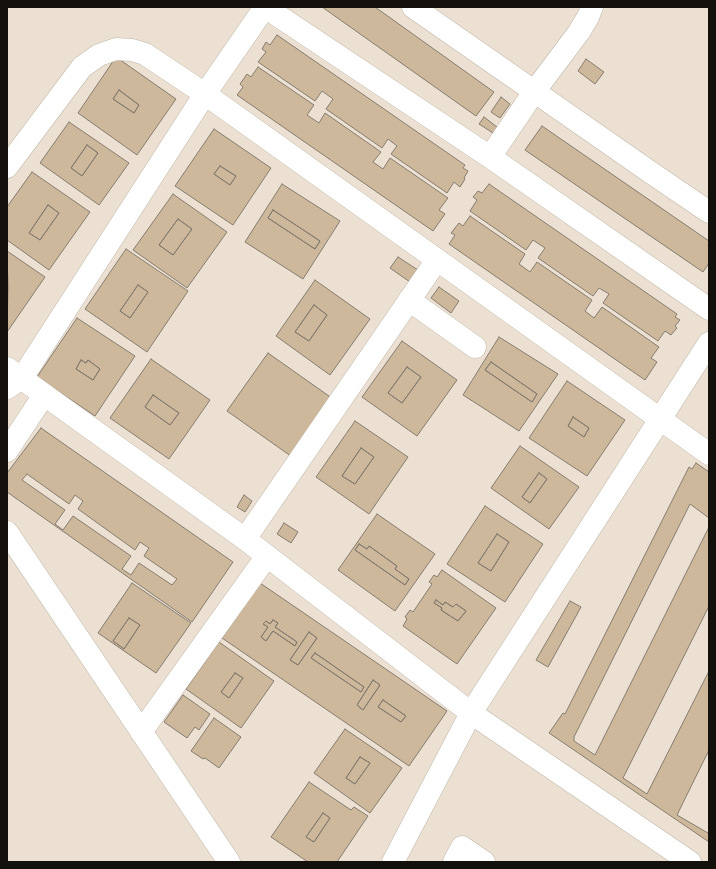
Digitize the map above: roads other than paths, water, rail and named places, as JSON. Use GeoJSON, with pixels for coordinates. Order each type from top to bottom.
{"type":"FeatureCollection","features":[{"type":"Feature","properties":{"kind":"street"},"geometry":{"type":"LineString","coordinates":[[690,862],[471,713],[245,539],[44,395],[12,378],[265,7],[490,157],[709,309]]}},
{"type":"Feature","properties":{"kind":"street"},"geometry":{"type":"LineString","coordinates":[[413,7],[709,212]]}},
{"type":"Feature","properties":{"kind":"street"},"geometry":{"type":"LineString","coordinates":[[490,157],[534,92],[578,32],[588,17],[592,7]]}},
{"type":"Feature","properties":{"kind":"street"},"geometry":{"type":"LineString","coordinates":[[7,167],[82,67],[99,56],[116,49],[132,50],[145,54],[205,94],[709,454]]}},
{"type":"Feature","properties":{"kind":"street"},"geometry":{"type":"LineString","coordinates":[[245,539],[437,260]]}},
{"type":"Feature","properties":{"kind":"street"},"geometry":{"type":"LineString","coordinates":[[409,300],[474,347]]}},
{"type":"Feature","properties":{"kind":"street"},"geometry":{"type":"LineString","coordinates":[[393,862],[471,713],[709,343]]}},
{"type":"Feature","properties":{"kind":"street"},"geometry":{"type":"LineString","coordinates":[[7,450],[44,395]]}},
{"type":"Feature","properties":{"kind":"street"},"geometry":{"type":"LineString","coordinates":[[7,532],[229,862]]}},
{"type":"Feature","properties":{"kind":"street"},"geometry":{"type":"LineString","coordinates":[[141,732],[267,556]]}},
{"type":"Feature","properties":{"kind":"street"},"geometry":{"type":"LineString","coordinates":[[454,862],[462,847],[484,862]]}}]}
